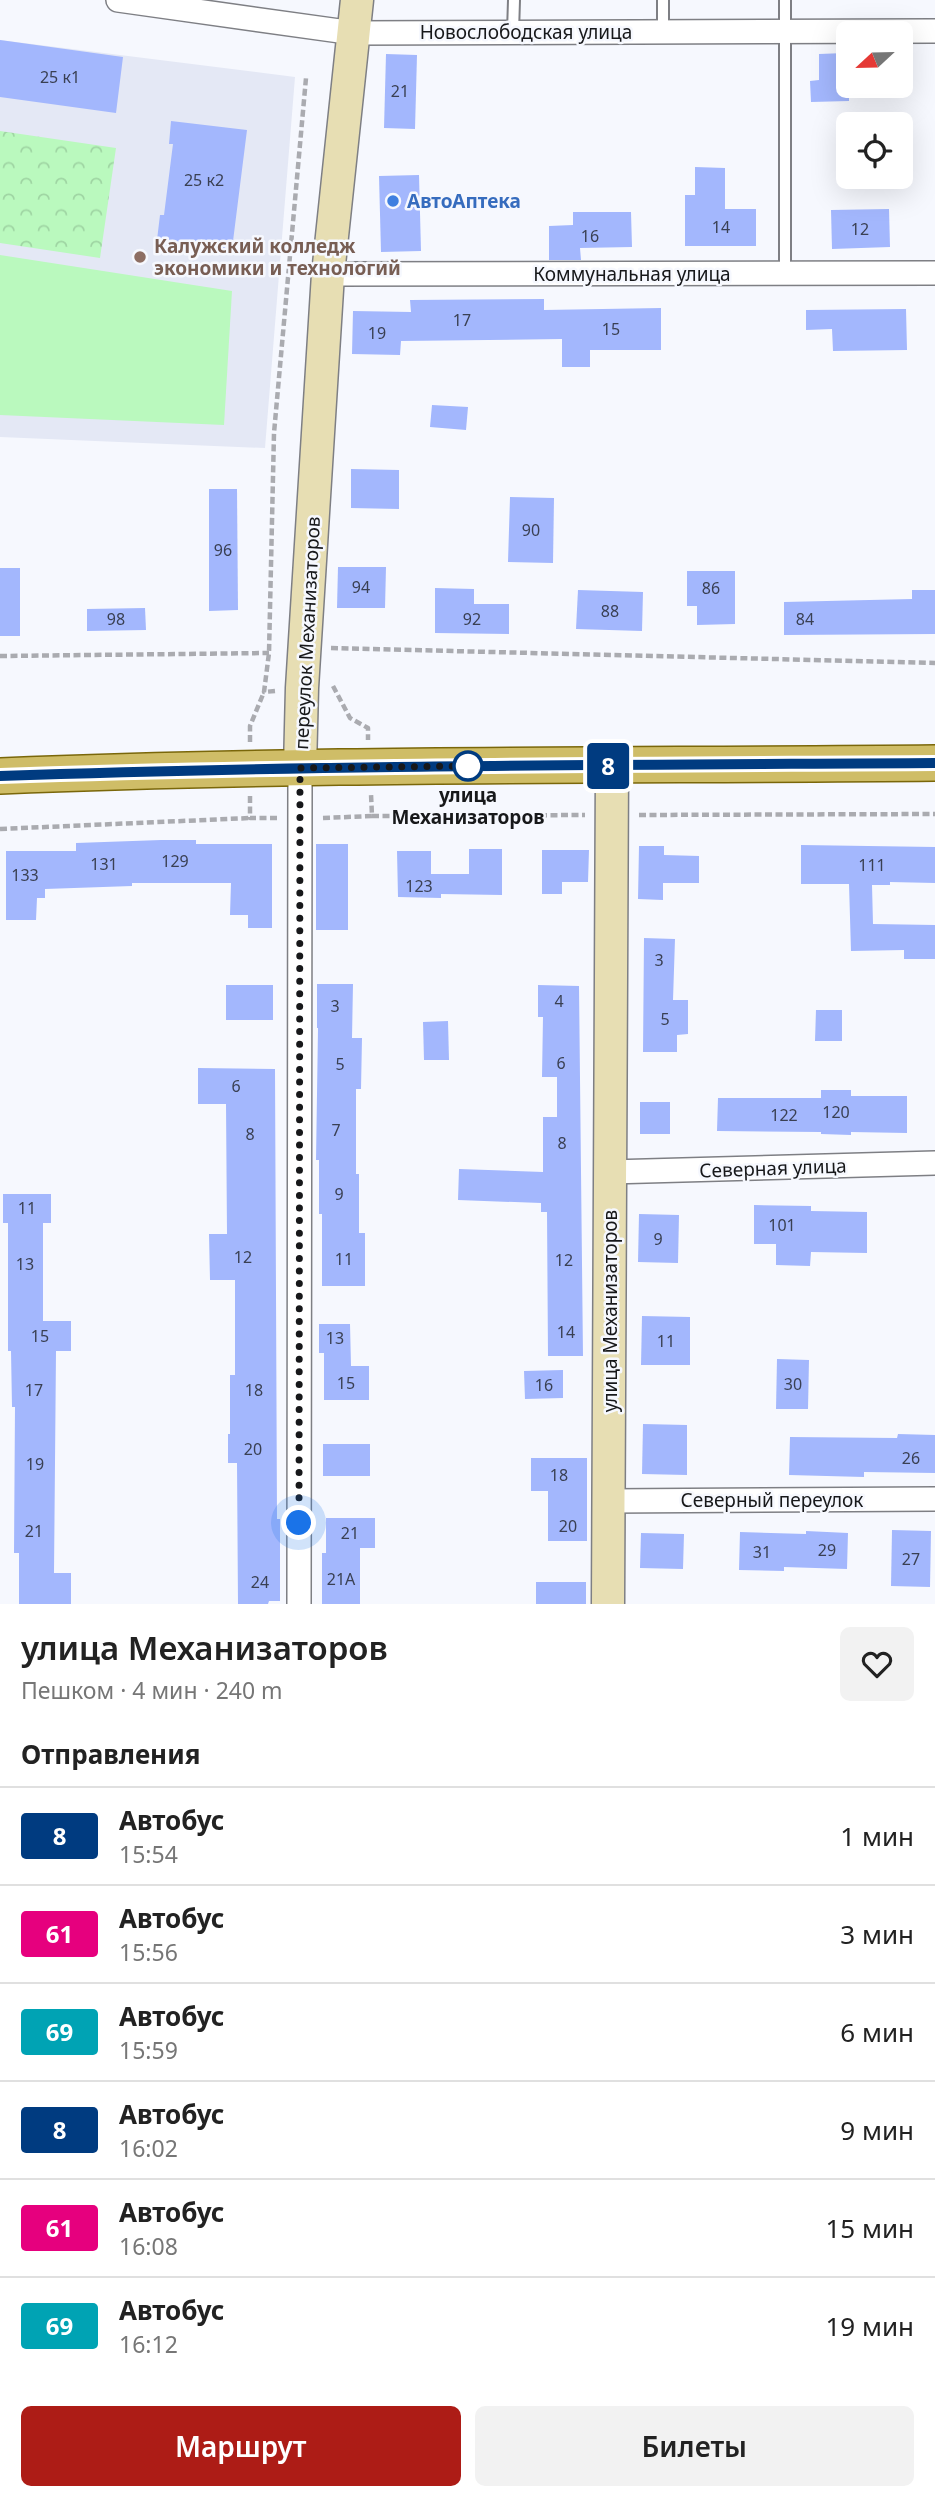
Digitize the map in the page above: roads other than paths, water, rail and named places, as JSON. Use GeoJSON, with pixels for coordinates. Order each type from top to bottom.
{"type":"FeatureCollection","features":[{"type":"Feature","properties":{"kind":"main road"},"geometry":{"type":"LineString","coordinates":[[0,776],[370,766],[935,763]]}},
{"type":"Feature","properties":{"kind":"street","name":"Новослободская улица"},"geometry":{"type":"LineString","coordinates":[[118,0],[354,33],[935,31]]}},
{"type":"Feature","properties":{"kind":"street","name":"переулок Механизаторов"},"geometry":{"type":"LineString","coordinates":[[299,1604],[302,688],[328,274],[357,0]]}},
{"type":"Feature","properties":{"kind":"street","name":"Коммунальная улица"},"geometry":{"type":"LineString","coordinates":[[328,274],[935,273]]}},
{"type":"Feature","properties":{"kind":"street","name":"улица Механизаторов"},"geometry":{"type":"LineString","coordinates":[[608,1604],[612,766]]}},
{"type":"Feature","properties":{"kind":"street","name":"Северная улица"},"geometry":{"type":"LineString","coordinates":[[610,1172],[935,1163]]}},
{"type":"Feature","properties":{"kind":"street","name":"Северный переулок"},"geometry":{"type":"LineString","coordinates":[[610,1501],[935,1499]]}},
{"type":"Feature","properties":{"kind":"lane"},"geometry":{"type":"LineString","coordinates":[[513,32],[514,0]]}},
{"type":"Feature","properties":{"kind":"lane"},"geometry":{"type":"LineString","coordinates":[[663,0],[663,32]]}},
{"type":"Feature","properties":{"kind":"lane"},"geometry":{"type":"LineString","coordinates":[[785,0],[785,275]]}},
{"type":"Feature","properties":{"kind":"place","name":"АвтоАптека"},"geometry":{"type":"Point","coordinates":[393,201]}},
{"type":"Feature","properties":{"kind":"place","name":"Калужский колледж экономики и технологий"},"geometry":{"type":"Point","coordinates":[140,257]}},
{"type":"Feature","properties":{"kind":"place","name":"улица Механизаторов"},"geometry":{"type":"Point","coordinates":[468,766]}}]}
